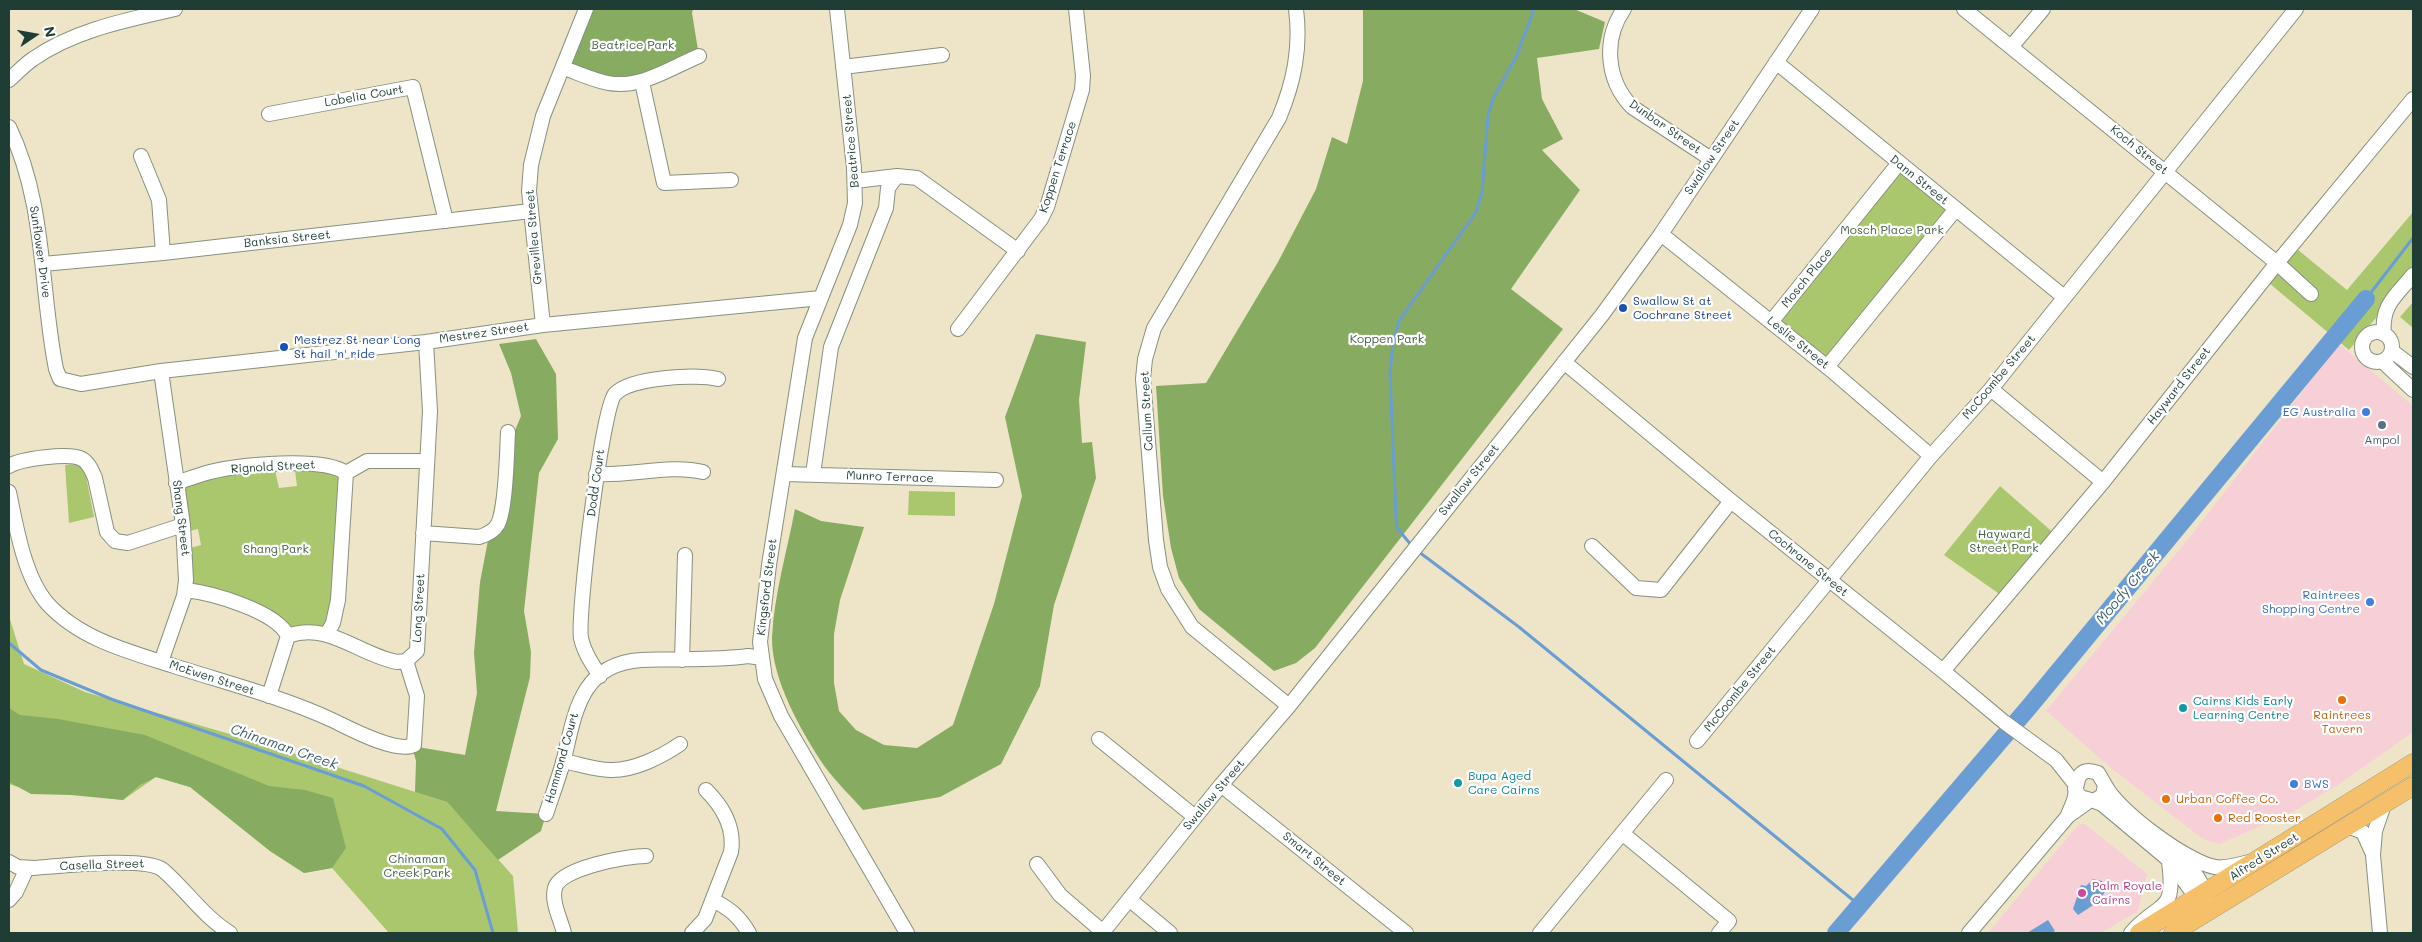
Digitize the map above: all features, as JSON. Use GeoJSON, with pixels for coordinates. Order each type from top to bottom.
{"type":"FeatureCollection","features":[{"type":"Feature","properties":{"kind":"main road","name":"Alfred Street"},"geometry":{"type":"LineString","coordinates":[[2139,933],[2413,763]]}},
{"type":"Feature","properties":{"kind":"main road","name":"Alfred Street"},"geometry":{"type":"LineString","coordinates":[[2173,933],[2413,786]]}},
{"type":"Feature","properties":{"kind":"street"},"geometry":{"type":"LineString","coordinates":[[9,80],[32,60],[72,39],[108,26],[175,9]]}},
{"type":"Feature","properties":{"kind":"street","name":"Grevillea Street"},"geometry":{"type":"LineString","coordinates":[[543,325],[529,191],[535,142],[543,116],[564,68],[586,9]]}},
{"type":"Feature","properties":{"kind":"street","name":"Beatrice Street"},"geometry":{"type":"LineString","coordinates":[[821,298],[850,225],[855,203],[855,181],[837,9]]}},
{"type":"Feature","properties":{"kind":"street","name":"Koppen Terrace"},"geometry":{"type":"LineString","coordinates":[[958,329],[1018,252],[1047,207],[1079,102],[1083,76],[1076,9]]}},
{"type":"Feature","properties":{"kind":"street","name":"Callum Street"},"geometry":{"type":"LineString","coordinates":[[1289,706],[1192,627],[1168,589],[1160,567],[1156,540],[1143,379],[1145,358],[1154,328],[1279,118],[1297,63],[1299,44],[1296,9]]}},
{"type":"Feature","properties":{"kind":"street","name":"Dunbar Street"},"geometry":{"type":"LineString","coordinates":[[1624,9],[1614,28],[1610,58],[1612,74],[1623,98],[1632,107],[1711,159]]}},
{"type":"Feature","properties":{"kind":"street","name":"Swallow Street"},"geometry":{"type":"LineString","coordinates":[[1103,932],[1222,784],[1289,706],[1602,315],[1661,234],[1812,9]]}},
{"type":"Feature","properties":{"kind":"street","name":"Koch Street"},"geometry":{"type":"LineString","coordinates":[[1964,9],[2277,263],[2311,294]]}},
{"type":"Feature","properties":{"kind":"street"},"geometry":{"type":"LineString","coordinates":[[2011,47],[2043,9]]}},
{"type":"Feature","properties":{"kind":"street","name":"McCoombe Street"},"geometry":{"type":"LineString","coordinates":[[1697,741],[1931,456],[1991,389],[2164,171],[2296,9]]}},
{"type":"Feature","properties":{"kind":"street"},"geometry":{"type":"LineString","coordinates":[[844,67],[942,55]]}},
{"type":"Feature","properties":{"kind":"street"},"geometry":{"type":"LineString","coordinates":[[564,68],[608,83],[621,85],[642,82],[699,56]]}},
{"type":"Feature","properties":{"kind":"street","name":"Dann Street"},"geometry":{"type":"LineString","coordinates":[[1776,62],[1955,210],[2064,297]]}},
{"type":"Feature","properties":{"kind":"street"},"geometry":{"type":"LineString","coordinates":[[642,82],[664,183],[731,180]]}},
{"type":"Feature","properties":{"kind":"street","name":"Lobelia Court"},"geometry":{"type":"LineString","coordinates":[[268,114],[413,87],[446,221]]}},
{"type":"Feature","properties":{"kind":"street","name":"Hayward Street"},"geometry":{"type":"LineString","coordinates":[[1943,671],[2103,482],[2277,263],[2413,99]]}},
{"type":"Feature","properties":{"kind":"street","name":"Sunflower Drive"},"geometry":{"type":"LineString","coordinates":[[9,127],[32,192],[43,264],[53,357],[60,379]]}},
{"type":"Feature","properties":{"kind":"street"},"geometry":{"type":"LineString","coordinates":[[142,156],[159,200],[164,253]]}},
{"type":"Feature","properties":{"kind":"street","name":"Mosch Place"},"geometry":{"type":"LineString","coordinates":[[1771,322],[1899,163]]}},
{"type":"Feature","properties":{"kind":"street"},"geometry":{"type":"LineString","coordinates":[[813,474],[831,346],[886,208],[888,188],[896,176]]}},
{"type":"Feature","properties":{"kind":"street"},"geometry":{"type":"LineString","coordinates":[[855,181],[908,176],[927,184],[1018,252]]}},
{"type":"Feature","properties":{"kind":"street"},"geometry":{"type":"LineString","coordinates":[[1827,367],[1955,210]]}},
{"type":"Feature","properties":{"kind":"street","name":"Banksia Street"},"geometry":{"type":"LineString","coordinates":[[43,264],[164,253],[531,211]]}},
{"type":"Feature","properties":{"kind":"street","name":"Leslie Street"},"geometry":{"type":"LineString","coordinates":[[1661,234],[1827,367],[1931,456]]}},
{"type":"Feature","properties":{"kind":"street"},"geometry":{"type":"LineString","coordinates":[[2384,334],[2382,320],[2386,308],[2413,276]]}},
{"type":"Feature","properties":{"kind":"street","name":"Mestrez Street"},"geometry":{"type":"LineString","coordinates":[[60,379],[81,384],[161,371],[426,342],[543,325],[821,298]]}},
{"type":"Feature","properties":{"kind":"street","name":"Kingsford Street"},"geometry":{"type":"LineString","coordinates":[[821,298],[805,338],[761,622],[762,658],[765,679],[781,716],[908,933]]}},
{"type":"Feature","properties":{"kind":"street"},"geometry":{"type":"LineString","coordinates":[[2387,356],[2391,342],[2384,334],[2380,332],[2369,334],[2365,337],[2362,347],[2369,360],[2387,356],[2413,367]]}},
{"type":"Feature","properties":{"kind":"street","name":"Long Street"},"geometry":{"type":"LineString","coordinates":[[406,661],[416,651],[418,643],[430,396],[426,342]]}},
{"type":"Feature","properties":{"kind":"street"},"geometry":{"type":"LineString","coordinates":[[2387,356],[2413,390]]}},
{"type":"Feature","properties":{"kind":"street","name":"Cochrane Street"},"geometry":{"type":"LineString","coordinates":[[1564,362],[2023,737],[2056,760],[2088,771]]}},
{"type":"Feature","properties":{"kind":"street","name":"Shang Street"},"geometry":{"type":"LineString","coordinates":[[161,371],[186,552],[186,590],[161,662]]}},
{"type":"Feature","properties":{"kind":"street","name":"Dodd Court"},"geometry":{"type":"LineString","coordinates":[[600,676],[588,658],[580,629],[596,474],[609,404],[611,399],[622,388],[640,383],[700,376],[718,379]]}},
{"type":"Feature","properties":{"kind":"street"},"geometry":{"type":"LineString","coordinates":[[1991,389],[2103,482]]}},
{"type":"Feature","properties":{"kind":"street"},"geometry":{"type":"LineString","coordinates":[[423,534],[479,537],[487,535],[498,524],[503,498],[508,432]]}},
{"type":"Feature","properties":{"kind":"street"},"geometry":{"type":"LineString","coordinates":[[9,466],[17,462],[65,455],[82,459],[92,470],[107,532],[115,541],[128,543],[183,525]]}},
{"type":"Feature","properties":{"kind":"street"},"geometry":{"type":"LineString","coordinates":[[327,634],[333,623],[338,600],[346,473],[367,461],[426,461]]}},
{"type":"Feature","properties":{"kind":"street","name":"Rignold Street"},"geometry":{"type":"LineString","coordinates":[[176,483],[220,470],[274,465],[324,464],[340,468],[346,473]]}},
{"type":"Feature","properties":{"kind":"street"},"geometry":{"type":"LineString","coordinates":[[596,474],[631,475],[687,469],[703,472]]}},
{"type":"Feature","properties":{"kind":"street","name":"Munro Terrace"},"geometry":{"type":"LineString","coordinates":[[784,474],[996,480]]}},
{"type":"Feature","properties":{"kind":"street","name":"McEwen Street"},"geometry":{"type":"LineString","coordinates":[[9,492],[26,561],[46,602],[60,614],[93,636],[124,650],[269,696],[324,716],[362,735],[410,747],[414,745],[417,696],[406,661]]}},
{"type":"Feature","properties":{"kind":"street"},"geometry":{"type":"LineString","coordinates":[[1592,546],[1636,588],[1661,590],[1732,501]]}},
{"type":"Feature","properties":{"kind":"street"},"geometry":{"type":"LineString","coordinates":[[682,660],[685,556]]}},
{"type":"Feature","properties":{"kind":"street"},"geometry":{"type":"LineString","coordinates":[[186,590],[215,596],[250,608],[283,629],[288,636]]}},
{"type":"Feature","properties":{"kind":"street"},"geometry":{"type":"LineString","coordinates":[[288,636],[308,631],[327,634],[389,660],[406,661]]}},
{"type":"Feature","properties":{"kind":"street"},"geometry":{"type":"LineString","coordinates":[[269,696],[288,636]]}},
{"type":"Feature","properties":{"kind":"street","name":"Hammond Court"},"geometry":{"type":"LineString","coordinates":[[546,814],[564,761],[578,703],[587,688],[600,676],[613,667],[631,662],[682,660],[701,665],[749,665],[762,658]]}},
{"type":"Feature","properties":{"kind":"street"},"geometry":{"type":"LineString","coordinates":[[1098,739],[1195,817]]}},
{"type":"Feature","properties":{"kind":"street"},"geometry":{"type":"LineString","coordinates":[[564,761],[603,770],[626,769],[668,752],[680,744]]}},
{"type":"Feature","properties":{"kind":"street","name":"Cochrane Street"},"geometry":{"type":"LineString","coordinates":[[2056,760],[2075,786]]}},
{"type":"Feature","properties":{"kind":"street"},"geometry":{"type":"LineString","coordinates":[[2068,816],[2075,796],[2075,786],[2080,775],[2088,771],[2102,776],[2112,797],[2166,842],[2190,866],[2201,896],[2209,911]]}},
{"type":"Feature","properties":{"kind":"street"},"geometry":{"type":"LineString","coordinates":[[1540,933],[1666,780]]}},
{"type":"Feature","properties":{"kind":"street","name":"Smart Street"},"geometry":{"type":"LineString","coordinates":[[1222,784],[1406,933]]}},
{"type":"Feature","properties":{"kind":"street"},"geometry":{"type":"LineString","coordinates":[[1969,933],[2068,816],[2103,795],[2105,785]]}},
{"type":"Feature","properties":{"kind":"street"},"geometry":{"type":"LineString","coordinates":[[2075,786],[2080,797],[2102,804],[2169,860],[2201,896]]}},
{"type":"Feature","properties":{"kind":"street"},"geometry":{"type":"LineString","coordinates":[[692,933],[705,919],[731,852],[733,842],[730,824],[718,802],[706,790]]}},
{"type":"Feature","properties":{"kind":"street"},"geometry":{"type":"LineString","coordinates":[[2380,933],[2373,855],[2375,831],[2385,802]]}},
{"type":"Feature","properties":{"kind":"street"},"geometry":{"type":"LineString","coordinates":[[2347,826],[2363,832],[2373,855]]}},
{"type":"Feature","properties":{"kind":"street"},"geometry":{"type":"LineString","coordinates":[[1622,833],[1729,921],[1719,933]]}},
{"type":"Feature","properties":{"kind":"street"},"geometry":{"type":"LineString","coordinates":[[2166,842],[2200,862],[2216,867],[2257,861]]}},
{"type":"Feature","properties":{"kind":"street"},"geometry":{"type":"LineString","coordinates":[[564,933],[554,893],[559,880],[572,872],[621,858],[646,856]]}},
{"type":"Feature","properties":{"kind":"street"},"geometry":{"type":"LineString","coordinates":[[2131,933],[2144,919],[2160,909],[2169,899],[2172,880],[2169,860]]}},
{"type":"Feature","properties":{"kind":"street","name":"Casella Street"},"geometry":{"type":"LineString","coordinates":[[9,862],[27,868],[131,863],[156,865],[213,921],[230,933]]}},
{"type":"Feature","properties":{"kind":"street"},"geometry":{"type":"LineString","coordinates":[[1037,864],[1060,895],[1103,932]]}},
{"type":"Feature","properties":{"kind":"street"},"geometry":{"type":"LineString","coordinates":[[9,900],[16,892],[27,868]]}},
{"type":"Feature","properties":{"kind":"street"},"geometry":{"type":"LineString","coordinates":[[1129,899],[1170,933]]}},
{"type":"Feature","properties":{"kind":"street"},"geometry":{"type":"LineString","coordinates":[[713,900],[733,910],[749,933]]}},
{"type":"Feature","properties":{"kind":"shaded area"},"geometry":{"type":"Polygon","coordinates":[[[2339,344],[2413,406],[2413,732],[2338,785],[2289,814],[2219,844],[2203,839],[2111,768],[2046,711],[2193,533],[2339,344]]]}},
{"type":"Feature","properties":{"kind":"shaded area","name":"Palm Royale Cairns"},"geometry":{"type":"Polygon","coordinates":[[[2079,824],[2085,824],[2147,874],[2138,911],[2101,933],[1988,933],[2079,824]]]}},
{"type":"Feature","properties":{"kind":"green space","name":"Beatrice Park"},"geometry":{"type":"Polygon","coordinates":[[[587,9],[693,9],[699,56],[642,82],[563,71],[587,9]]]}},
{"type":"Feature","properties":{"kind":"green space","name":"Koppen Park"},"geometry":{"type":"Polygon","coordinates":[[[1363,9],[1574,9],[1605,22],[1599,49],[1537,58],[1542,99],[1563,139],[1542,150],[1580,190],[1511,289],[1563,329],[1315,648],[1296,663],[1274,671],[1199,609],[1179,578],[1171,548],[1163,496],[1156,386],[1206,383],[1278,262],[1316,189],[1332,137],[1347,144],[1363,81],[1363,9]]]}},
{"type":"Feature","properties":{"kind":"green space","name":"Mosch Place Park"},"geometry":{"type":"Polygon","coordinates":[[[1899,163],[1955,210],[1827,367],[1771,322],[1899,163]]]}},
{"type":"Feature","properties":{"kind":"green space"},"geometry":{"type":"Polygon","coordinates":[[[2413,212],[2413,274],[2349,350],[2263,278],[2292,245],[2347,290],[2413,212]]]}},
{"type":"Feature","properties":{"kind":"green space"},"geometry":{"type":"Polygon","coordinates":[[[2413,302],[2413,328],[2400,317],[2413,302]]]}},
{"type":"Feature","properties":{"kind":"green space"},"geometry":{"type":"Polygon","coordinates":[[[1036,334],[1086,342],[1079,400],[1082,443],[1092,442],[1096,478],[1054,605],[1040,686],[1001,764],[940,797],[863,810],[829,773],[798,722],[782,688],[773,653],[773,621],[795,509],[821,521],[864,527],[840,600],[834,634],[834,683],[839,711],[856,730],[884,745],[917,748],[953,725],[994,604],[1022,496],[1005,417],[1036,334]]]}},
{"type":"Feature","properties":{"kind":"green space"},"geometry":{"type":"Polygon","coordinates":[[[536,339],[556,374],[558,439],[539,473],[524,611],[531,652],[530,677],[496,811],[546,814],[541,831],[498,860],[447,802],[415,792],[416,761],[412,746],[465,755],[477,693],[474,653],[480,582],[504,457],[521,416],[511,373],[499,344],[536,339]]]}},
{"type":"Feature","properties":{"kind":"green space"},"geometry":{"type":"Polygon","coordinates":[[[77,464],[85,471],[94,517],[69,523],[65,465],[77,464]]]}},
{"type":"Feature","properties":{"kind":"green space","name":"Shang Park"},"geometry":{"type":"Polygon","coordinates":[[[275,470],[279,488],[297,486],[295,470],[340,473],[337,588],[325,628],[292,630],[193,585],[190,581],[190,548],[201,545],[198,529],[190,531],[181,493],[189,485],[211,476],[275,470]]]}},
{"type":"Feature","properties":{"kind":"green space","name":"Hayward Street Park"},"geometry":{"type":"Polygon","coordinates":[[[2000,486],[2057,536],[2005,598],[1944,555],[2000,486]]]}},
{"type":"Feature","properties":{"kind":"green space"},"geometry":{"type":"Polygon","coordinates":[[[909,491],[955,492],[955,516],[908,515],[909,491]]]}},
{"type":"Feature","properties":{"kind":"green space","name":"Chinaman Creek Park"},"geometry":{"type":"Polygon","coordinates":[[[9,616],[24,664],[85,692],[264,744],[447,802],[513,876],[518,933],[389,933],[332,868],[304,873],[270,851],[190,787],[156,777],[123,800],[18,787],[9,784],[9,616]]]}},
{"type":"Feature","properties":{"kind":"green space"},"geometry":{"type":"Polygon","coordinates":[[[9,708],[20,715],[58,719],[145,735],[269,786],[305,790],[333,798],[346,848],[332,868],[304,873],[270,851],[190,787],[156,777],[140,785],[123,800],[71,795],[31,794],[9,782],[9,708]]]}},
{"type":"Feature","properties":{"kind":"water"},"geometry":{"type":"Polygon","coordinates":[[[2093,879],[2102,881],[2104,886],[2110,886],[2110,892],[2105,892],[2098,902],[2078,915],[2073,909],[2081,885],[2086,886],[2093,879]]]}},
{"type":"Feature","properties":{"kind":"water"},"geometry":{"type":"Polygon","coordinates":[[[2048,920],[2055,931],[2051,933],[2027,933],[2048,920]]]}},
{"type":"Feature","properties":{"kind":"waterway"},"geometry":{"type":"LineString","coordinates":[[1412,546],[1397,528],[1396,519],[1390,373],[1393,344],[1399,321],[1476,212],[1482,193],[1488,116],[1493,99],[1517,55],[1534,9]]}},
{"type":"Feature","properties":{"kind":"waterway","name":"Moody Creek"},"geometry":{"type":"LineString","coordinates":[[2366,299],[2413,238]]}},
{"type":"Feature","properties":{"kind":"waterway","name":"Moody Creek"},"geometry":{"type":"LineString","coordinates":[[1836,933],[2029,707],[2366,299]]}},
{"type":"Feature","properties":{"kind":"waterway"},"geometry":{"type":"LineString","coordinates":[[1419,552],[1519,627],[1859,905]]}},
{"type":"Feature","properties":{"kind":"waterway","name":"Chinaman Creek"},"geometry":{"type":"LineString","coordinates":[[9,643],[41,670],[111,699],[364,786],[442,829],[475,870],[493,933]]}},
{"type":"Feature","properties":{"kind":"place","name":"Swallow St at Cochrane Street"},"geometry":{"type":"Point","coordinates":[1623,308]}},
{"type":"Feature","properties":{"kind":"place","name":"Mestrez St near Long St hail 'n' ride"},"geometry":{"type":"Point","coordinates":[284,347]}},
{"type":"Feature","properties":{"kind":"place","name":"EG Australia"},"geometry":{"type":"Point","coordinates":[2366,412]}},
{"type":"Feature","properties":{"kind":"place","name":"Ampol"},"geometry":{"type":"Point","coordinates":[2382,425]}},
{"type":"Feature","properties":{"kind":"place","name":"Raintrees Shopping Centre"},"geometry":{"type":"Point","coordinates":[2370,602]}},
{"type":"Feature","properties":{"kind":"place","name":"Raintrees Tavern"},"geometry":{"type":"Point","coordinates":[2342,700]}},
{"type":"Feature","properties":{"kind":"place","name":"Cairns Kids Early Learning Centre"},"geometry":{"type":"Point","coordinates":[2183,708]}},
{"type":"Feature","properties":{"kind":"place","name":"Bupa Aged Care Cairns"},"geometry":{"type":"Point","coordinates":[1458,783]}},
{"type":"Feature","properties":{"kind":"place","name":"BWS"},"geometry":{"type":"Point","coordinates":[2294,784]}},
{"type":"Feature","properties":{"kind":"place","name":"Urban Coffee Co."},"geometry":{"type":"Point","coordinates":[2166,799]}},
{"type":"Feature","properties":{"kind":"place","name":"Red Rooster"},"geometry":{"type":"Point","coordinates":[2218,818]}},
{"type":"Feature","properties":{"kind":"place","name":"Palm Royale Cairns"},"geometry":{"type":"Point","coordinates":[2082,893]}}]}
